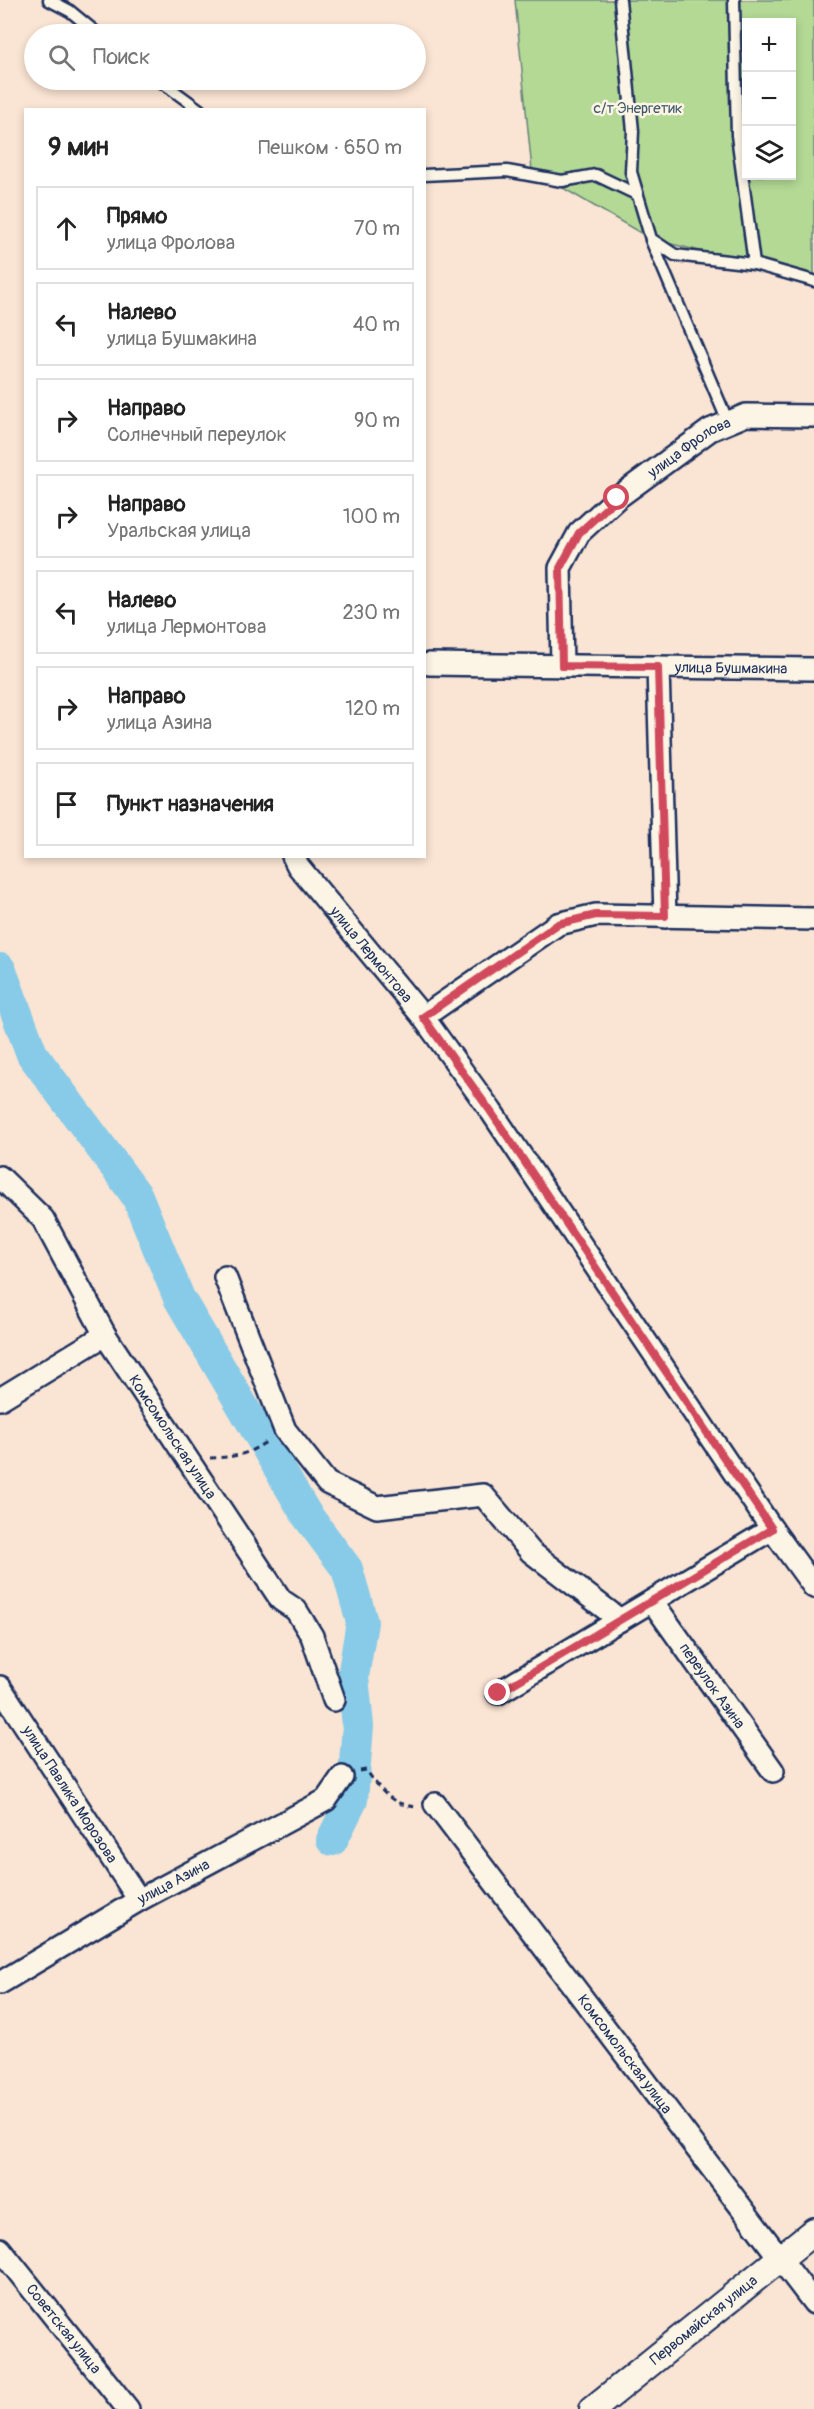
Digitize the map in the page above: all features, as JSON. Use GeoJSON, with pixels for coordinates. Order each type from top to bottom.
{"type":"FeatureCollection","features":[{"type":"Feature","properties":{"kind":"street","name":"улица Фролова"},"geometry":{"type":"LineString","coordinates":[[562,666],[560,568],[579,533],[617,498],[710,429],[746,415],[814,416]]}},
{"type":"Feature","properties":{"kind":"street","name":"улица Бушмакина"},"geometry":{"type":"LineString","coordinates":[[429,664],[814,669]]}},
{"type":"Feature","properties":{"kind":"street"},"geometry":{"type":"LineString","coordinates":[[658,667],[665,916]]}},
{"type":"Feature","properties":{"kind":"street","name":"улица Лермонтова"},"geometry":{"type":"LineString","coordinates":[[294,858],[423,1017],[491,1112],[772,1529],[814,1587]]}},
{"type":"Feature","properties":{"kind":"street"},"geometry":{"type":"LineString","coordinates":[[423,1017],[558,924],[596,915],[814,919]]}},
{"type":"Feature","properties":{"kind":"street","name":"Комсомольская улица"},"geometry":{"type":"LineString","coordinates":[[0,1177],[43,1219],[105,1335],[282,1600],[296,1610],[312,1636],[334,1700]]}},
{"type":"Feature","properties":{"kind":"street"},"geometry":{"type":"LineString","coordinates":[[225,1277],[285,1430],[327,1483],[377,1507],[483,1495],[531,1552],[620,1620]]}},
{"type":"Feature","properties":{"kind":"street"},"geometry":{"type":"LineString","coordinates":[[0,1399],[105,1335]]}},
{"type":"Feature","properties":{"kind":"street"},"geometry":{"type":"LineString","coordinates":[[498,1693],[772,1529]]}},
{"type":"Feature","properties":{"kind":"street","name":"переулок Азина"},"geometry":{"type":"LineString","coordinates":[[652,1601],[773,1771]]}},
{"type":"Feature","properties":{"kind":"street","name":"улица Павлика Морозова"},"geometry":{"type":"LineString","coordinates":[[0,1687],[139,1900]]}},
{"type":"Feature","properties":{"kind":"street","name":"улица Азина"},"geometry":{"type":"LineString","coordinates":[[0,1983],[139,1900],[326,1800],[342,1777]]}},
{"type":"Feature","properties":{"kind":"street","name":"Комсомольская улица"},"geometry":{"type":"LineString","coordinates":[[435,1804],[814,2303]]}},
{"type":"Feature","properties":{"kind":"street","name":"Первомайская улица"},"geometry":{"type":"LineString","coordinates":[[593,2409],[814,2231]]}},
{"type":"Feature","properties":{"kind":"street","name":"Советская улица"},"geometry":{"type":"LineString","coordinates":[[0,2250],[128,2409]]}},
{"type":"Feature","properties":{"kind":"lane"},"geometry":{"type":"LineString","coordinates":[[49,0],[70,11],[86,24]]}},
{"type":"Feature","properties":{"kind":"lane"},"geometry":{"type":"LineString","coordinates":[[620,0],[633,131],[631,172],[636,194],[651,239],[728,422]]}},
{"type":"Feature","properties":{"kind":"lane"},"geometry":{"type":"LineString","coordinates":[[734,0],[737,135],[754,264]]}},
{"type":"Feature","properties":{"kind":"lane"},"geometry":{"type":"LineString","coordinates":[[173,90],[197,108]]}},
{"type":"Feature","properties":{"kind":"lane"},"geometry":{"type":"LineString","coordinates":[[426,175],[507,171],[562,181],[596,175],[636,194]]}},
{"type":"Feature","properties":{"kind":"lane"},"geometry":{"type":"LineString","coordinates":[[651,239],[675,255],[754,264],[814,281]]}},
{"type":"Feature","properties":{"kind":"path"},"geometry":{"type":"LineString","coordinates":[[187,1458],[236,1457],[250,1452],[271,1439]]}},
{"type":"Feature","properties":{"kind":"path"},"geometry":{"type":"LineString","coordinates":[[366,1770],[382,1792],[401,1805],[419,1807],[435,1804]]}},
{"type":"Feature","properties":{"kind":"green space","name":"с/т Энергетик"},"geometry":{"type":"Polygon","coordinates":[[[515,0],[814,0],[814,275],[737,260],[651,239],[532,170],[515,0]]]}},
{"type":"Feature","properties":{"kind":"waterway"},"geometry":{"type":"LineString","coordinates":[[0,969],[32,1054],[137,1196],[179,1298],[306,1514],[347,1569],[362,1622],[353,1677],[358,1726],[352,1800],[332,1840]]}},
{"type":"Feature","properties":{"kind":"route"},"geometry":{"type":"LineString","coordinates":[[498,1693],[772,1529],[491,1112],[423,1017],[558,924],[596,915],[665,916],[658,667],[562,666],[560,568],[579,533],[617,498]]}}]}
